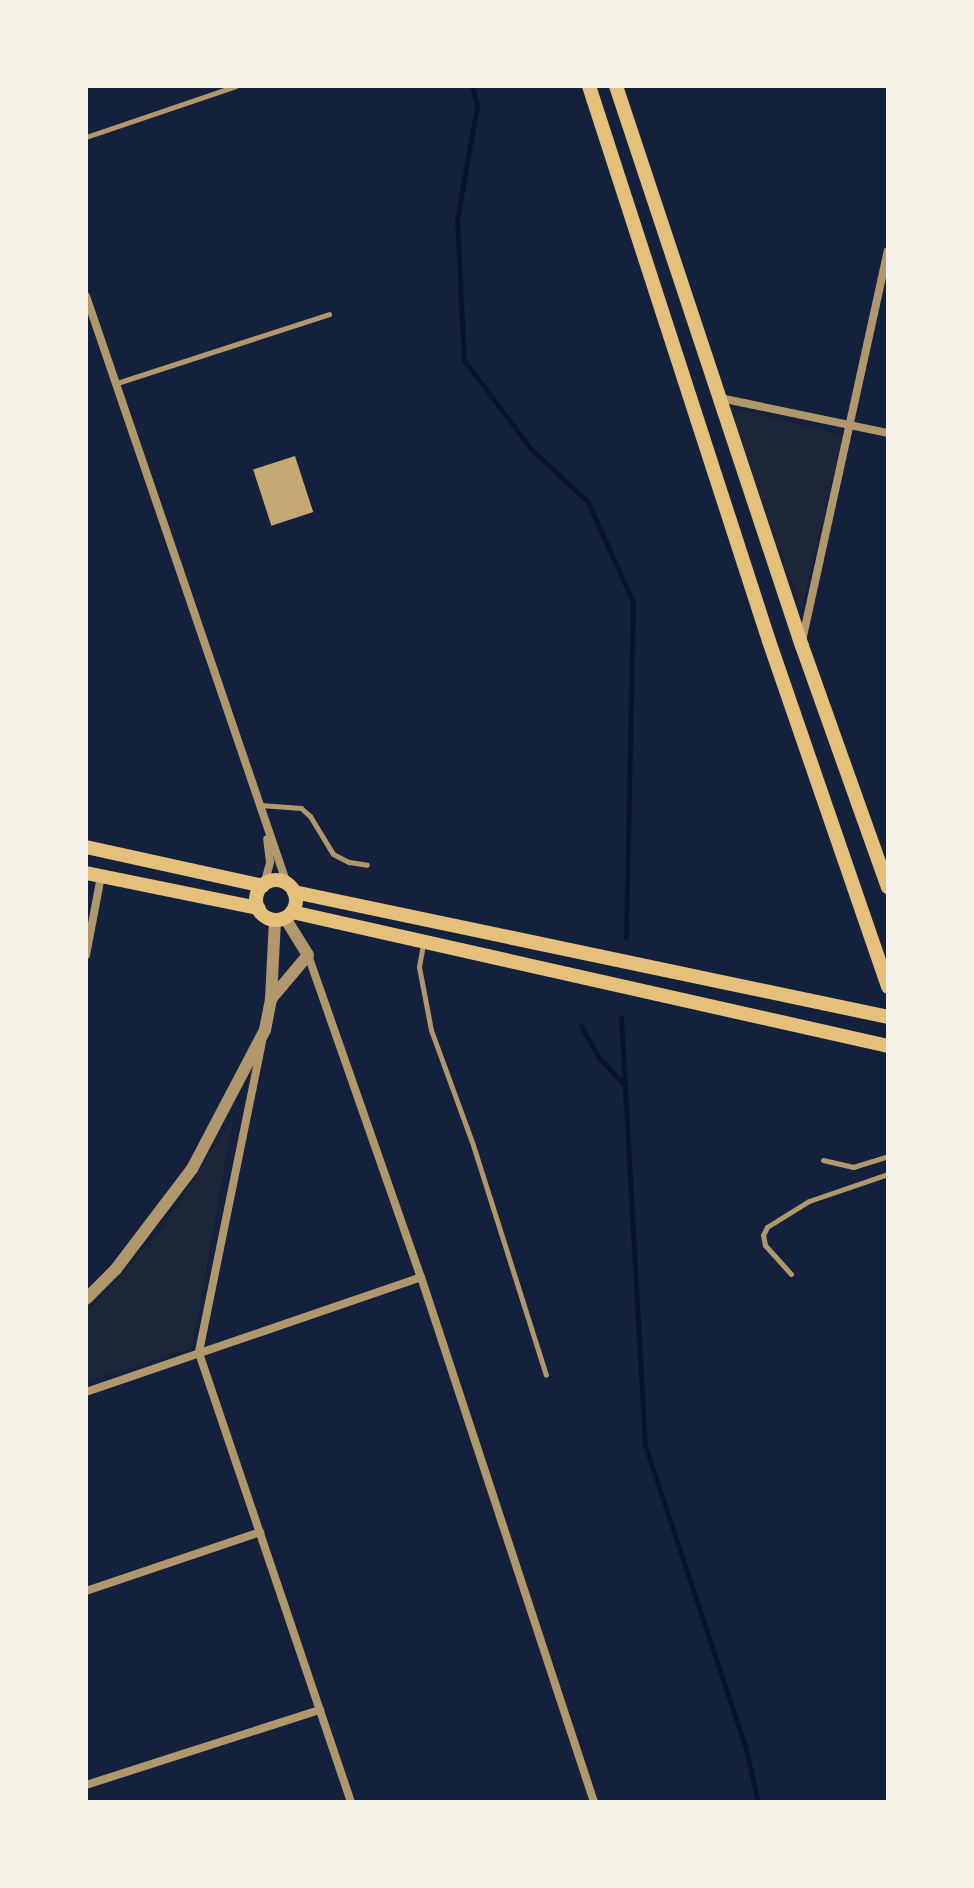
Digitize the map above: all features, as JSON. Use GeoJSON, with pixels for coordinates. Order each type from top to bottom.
{"type":"FeatureCollection","features":[{"type":"Feature","properties":{"kind":"main road"},"geometry":{"type":"LineString","coordinates":[[589,86],[764,626],[888,987]]}},
{"type":"Feature","properties":{"kind":"main road"},"geometry":{"type":"LineString","coordinates":[[616,86],[802,646],[888,887]]}},
{"type":"Feature","properties":{"kind":"main road"},"geometry":{"type":"LineString","coordinates":[[86,847],[263,885],[275,881],[290,888],[888,1017]]}},
{"type":"Feature","properties":{"kind":"main road"},"geometry":{"type":"LineString","coordinates":[[94,875],[258,908]]}},
{"type":"Feature","properties":{"kind":"main road"},"geometry":{"type":"LineString","coordinates":[[263,885],[257,895],[258,908],[265,917],[284,917],[424,941],[888,1046]]}},
{"type":"Feature","properties":{"kind":"main road"},"geometry":{"type":"LineString","coordinates":[[284,917],[296,902],[290,888]]}},
{"type":"Feature","properties":{"kind":"street"},"geometry":{"type":"LineString","coordinates":[[802,646],[888,251]]}},
{"type":"Feature","properties":{"kind":"street"},"geometry":{"type":"LineString","coordinates":[[86,296],[290,888]]}},
{"type":"Feature","properties":{"kind":"street"},"geometry":{"type":"LineString","coordinates":[[719,398],[888,433]]}},
{"type":"Feature","properties":{"kind":"street"},"geometry":{"type":"LineString","coordinates":[[263,885],[270,862],[265,822]]}},
{"type":"Feature","properties":{"kind":"street"},"geometry":{"type":"LineString","coordinates":[[86,955],[94,875]]}},
{"type":"Feature","properties":{"kind":"street"},"geometry":{"type":"LineString","coordinates":[[284,917],[308,955],[421,1277],[594,1802]]}},
{"type":"Feature","properties":{"kind":"street"},"geometry":{"type":"LineString","coordinates":[[284,917],[265,1030],[199,1353],[351,1802]]}},
{"type":"Feature","properties":{"kind":"street"},"geometry":{"type":"LineString","coordinates":[[271,999],[308,955]]}},
{"type":"Feature","properties":{"kind":"street"},"geometry":{"type":"LineString","coordinates":[[86,1299],[116,1269],[192,1169],[265,1030]]}},
{"type":"Feature","properties":{"kind":"street"},"geometry":{"type":"LineString","coordinates":[[86,1392],[421,1277]]}},
{"type":"Feature","properties":{"kind":"street"},"geometry":{"type":"LineString","coordinates":[[86,1591],[260,1532]]}},
{"type":"Feature","properties":{"kind":"street"},"geometry":{"type":"LineString","coordinates":[[86,1785],[320,1710]]}},
{"type":"Feature","properties":{"kind":"lane"},"geometry":{"type":"LineString","coordinates":[[86,137],[236,86]]}},
{"type":"Feature","properties":{"kind":"lane"},"geometry":{"type":"LineString","coordinates":[[117,383],[329,314]]}},
{"type":"Feature","properties":{"kind":"lane"},"geometry":{"type":"LineString","coordinates":[[259,805],[301,808],[310,816],[333,854],[349,862],[367,865]]}},
{"type":"Feature","properties":{"kind":"lane"},"geometry":{"type":"LineString","coordinates":[[424,941],[419,967],[431,1030],[473,1145],[546,1375]]}},
{"type":"Feature","properties":{"kind":"lane"},"geometry":{"type":"LineString","coordinates":[[823,1160],[853,1167],[888,1156]]}},
{"type":"Feature","properties":{"kind":"lane"},"geometry":{"type":"LineString","coordinates":[[791,1274],[765,1245],[763,1235],[767,1227],[809,1201],[888,1174]]}},
{"type":"Feature","properties":{"kind":"shaded area"},"geometry":{"type":"Polygon","coordinates":[[[730,407],[843,435],[801,611],[730,407]]]}},
{"type":"Feature","properties":{"kind":"shaded area"},"geometry":{"type":"Polygon","coordinates":[[[233,1118],[192,1348],[86,1382],[86,1313],[163,1228],[233,1118]]]}},
{"type":"Feature","properties":{"kind":"building"},"geometry":{"type":"Polygon","coordinates":[[[295,456],[313,512],[271,526],[253,470],[295,456]]]}},
{"type":"Feature","properties":{"kind":"waterway"},"geometry":{"type":"LineString","coordinates":[[472,86],[477,106],[457,219],[464,360],[531,449],[588,502],[633,602],[626,938]]}},
{"type":"Feature","properties":{"kind":"waterway"},"geometry":{"type":"LineString","coordinates":[[621,1017],[645,1445],[745,1745],[758,1802]]}},
{"type":"Feature","properties":{"kind":"waterway"},"geometry":{"type":"LineString","coordinates":[[581,1026],[600,1059],[623,1083]]}}]}
